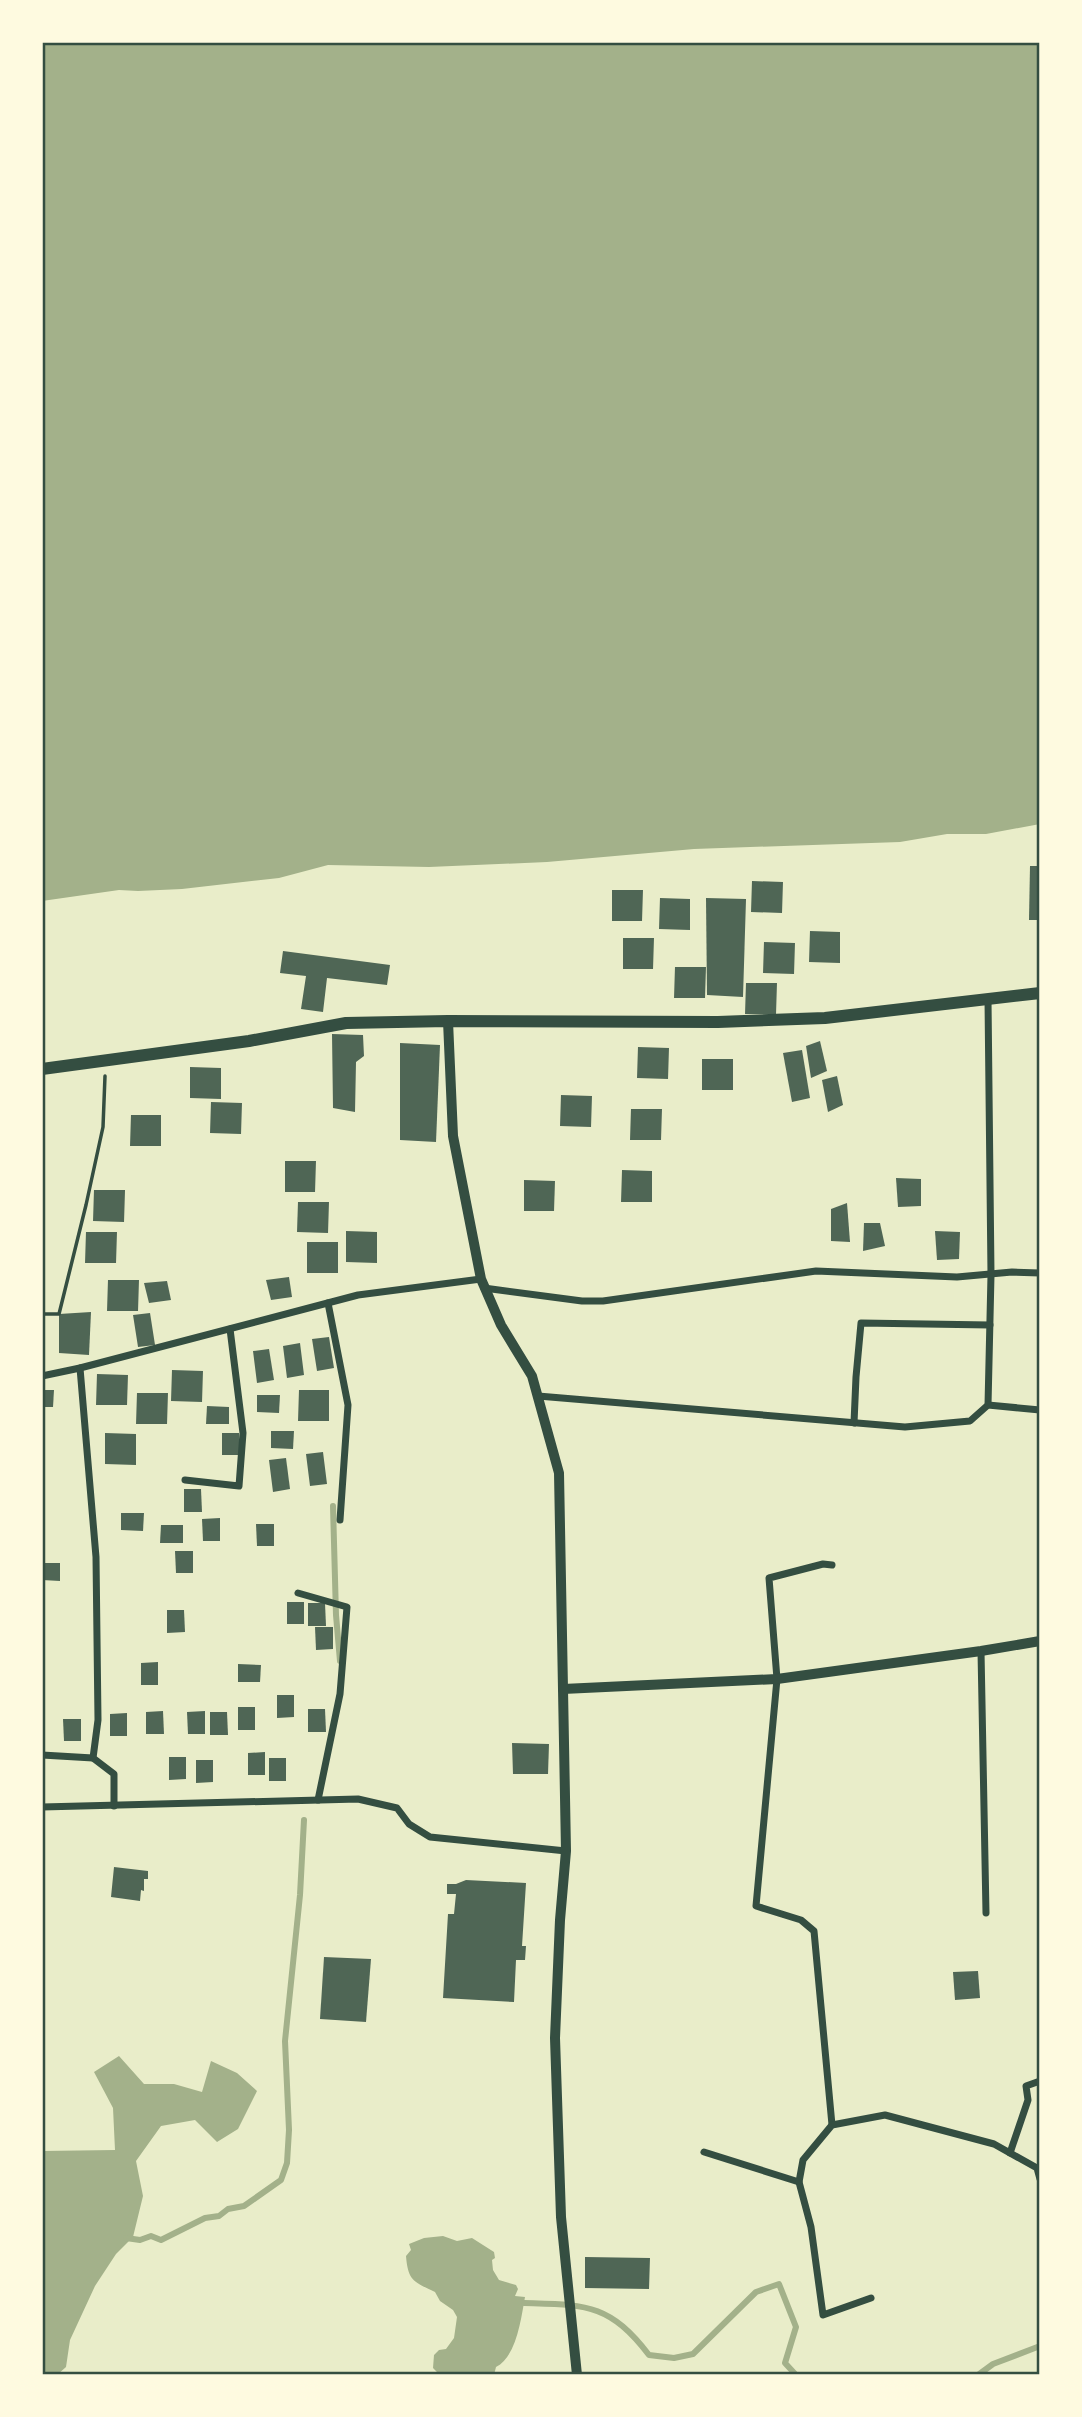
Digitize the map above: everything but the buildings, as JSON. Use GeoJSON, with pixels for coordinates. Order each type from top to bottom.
{"type":"FeatureCollection","features":[{"type":"Feature","properties":{"kind":"main road"},"geometry":{"type":"LineString","coordinates":[[42,1069],[249,1041],[346,1023],[718,1022],[825,1018],[1040,993]]}},
{"type":"Feature","properties":{"kind":"main road"},"geometry":{"type":"LineString","coordinates":[[448,1021],[453,1136],[483,1284],[501,1325],[533,1376],[559,1473],[566,1851],[555,2038],[561,2217],[578,2375]]}},
{"type":"Feature","properties":{"kind":"street"},"geometry":{"type":"LineString","coordinates":[[538,1396],[905,1427],[970,1422],[988,1405],[991,1275],[988,999]]}},
{"type":"Feature","properties":{"kind":"street"},"geometry":{"type":"LineString","coordinates":[[42,1376],[358,1295],[483,1284],[582,1301],[603,1301],[816,1271],[957,1278],[1012,1272],[1040,1273]]}},
{"type":"Feature","properties":{"kind":"street"},"geometry":{"type":"LineString","coordinates":[[328,1303],[348,1405],[341,1520]]}},
{"type":"Feature","properties":{"kind":"street"},"geometry":{"type":"LineString","coordinates":[[855,1423],[861,1323],[990,1325]]}},
{"type":"Feature","properties":{"kind":"street"},"geometry":{"type":"LineString","coordinates":[[185,1480],[239,1486],[243,1433],[230,1329]]}},
{"type":"Feature","properties":{"kind":"street"},"geometry":{"type":"LineString","coordinates":[[80,1368],[96,1557],[97,1720],[93,1758]]}},
{"type":"Feature","properties":{"kind":"street"},"geometry":{"type":"LineString","coordinates":[[988,1405],[1040,1410]]}},
{"type":"Feature","properties":{"kind":"street"},"geometry":{"type":"LineString","coordinates":[[832,1565],[823,1563],[769,1578],[777,1679],[756,1906],[801,1920],[814,1931],[832,2125]]}},
{"type":"Feature","properties":{"kind":"street"},"geometry":{"type":"LineString","coordinates":[[298,1593],[347,1607],[340,1694],[317,1801]]}},
{"type":"Feature","properties":{"kind":"street"},"geometry":{"type":"LineString","coordinates":[[563,1689],[777,1679],[1040,1641]]}},
{"type":"Feature","properties":{"kind":"street"},"geometry":{"type":"LineString","coordinates":[[981,1651],[986,1913]]}},
{"type":"Feature","properties":{"kind":"street"},"geometry":{"type":"LineString","coordinates":[[42,1755],[93,1758],[114,1774],[114,1806]]}},
{"type":"Feature","properties":{"kind":"street"},"geometry":{"type":"LineString","coordinates":[[42,1807],[358,1800],[397,1808],[409,1824],[430,1836],[566,1851]]}},
{"type":"Feature","properties":{"kind":"street"},"geometry":{"type":"LineString","coordinates":[[1010,2153],[1028,2100],[1027,2086],[1040,2081]]}},
{"type":"Feature","properties":{"kind":"street"},"geometry":{"type":"LineString","coordinates":[[871,2298],[822,2315],[811,2227],[799,2182],[803,2160],[832,2125],[885,2115],[994,2144],[1037,2168],[1040,2179]]}},
{"type":"Feature","properties":{"kind":"street"},"geometry":{"type":"LineString","coordinates":[[704,2152],[799,2182]]}},
{"type":"Feature","properties":{"kind":"path"},"geometry":{"type":"LineString","coordinates":[[42,1314],[59,1314],[103,1127],[106,1060]]}},
{"type":"Feature","properties":{"kind":"shaded area"},"geometry":{"type":"Polygon","coordinates":[[[42,42],[1040,42],[1040,824],[986,834],[947,834],[900,842],[694,849],[547,862],[429,867],[328,865],[279,878],[182,889],[119,890],[42,901],[42,42]]]}},
{"type":"Feature","properties":{"kind":"shaded area"},"geometry":{"type":"Polygon","coordinates":[[[119,2056],[144,2084],[174,2084],[202,2092],[211,2061],[237,2073],[257,2091],[238,2129],[217,2142],[195,2120],[161,2126],[136,2161],[143,2196],[133,2237],[116,2254],[95,2286],[70,2340],[66,2367],[57,2375],[42,2375],[42,2151],[115,2150],[113,2108],[94,2072],[119,2056]]]}},
{"type":"Feature","properties":{"kind":"shaded area"},"geometry":{"type":"Polygon","coordinates":[[[443,2236],[457,2241],[472,2238],[494,2252],[493,2270],[499,2280],[516,2285],[518,2289],[515,2296],[525,2297],[513,2346],[503,2362],[496,2367],[494,2375],[440,2375],[433,2368],[434,2355],[439,2350],[446,2349],[454,2338],[457,2317],[453,2310],[440,2301],[435,2292],[413,2280],[408,2271],[406,2256],[411,2250],[409,2244],[424,2238],[443,2236]]]}},
{"type":"Feature","properties":{"kind":"waterway"},"geometry":{"type":"LineString","coordinates":[[333,1506],[340,1661]]}},
{"type":"Feature","properties":{"kind":"waterway"},"geometry":{"type":"LineString","coordinates":[[126,2238],[140,2240],[151,2236],[161,2240],[205,2218],[219,2216],[228,2209],[244,2206],[281,2180],[287,2163],[289,2130],[285,2041],[300,1895],[304,1820]]}},
{"type":"Feature","properties":{"kind":"waterway"},"geometry":{"type":"LineString","coordinates":[[524,2303],[595,2310],[621,2325],[649,2355],[674,2358],[693,2354],[756,2292],[779,2284],[796,2327],[785,2363],[796,2375]]}},
{"type":"Feature","properties":{"kind":"waterway"},"geometry":{"type":"LineString","coordinates":[[978,2375],[993,2364],[1040,2346]]}}]}
